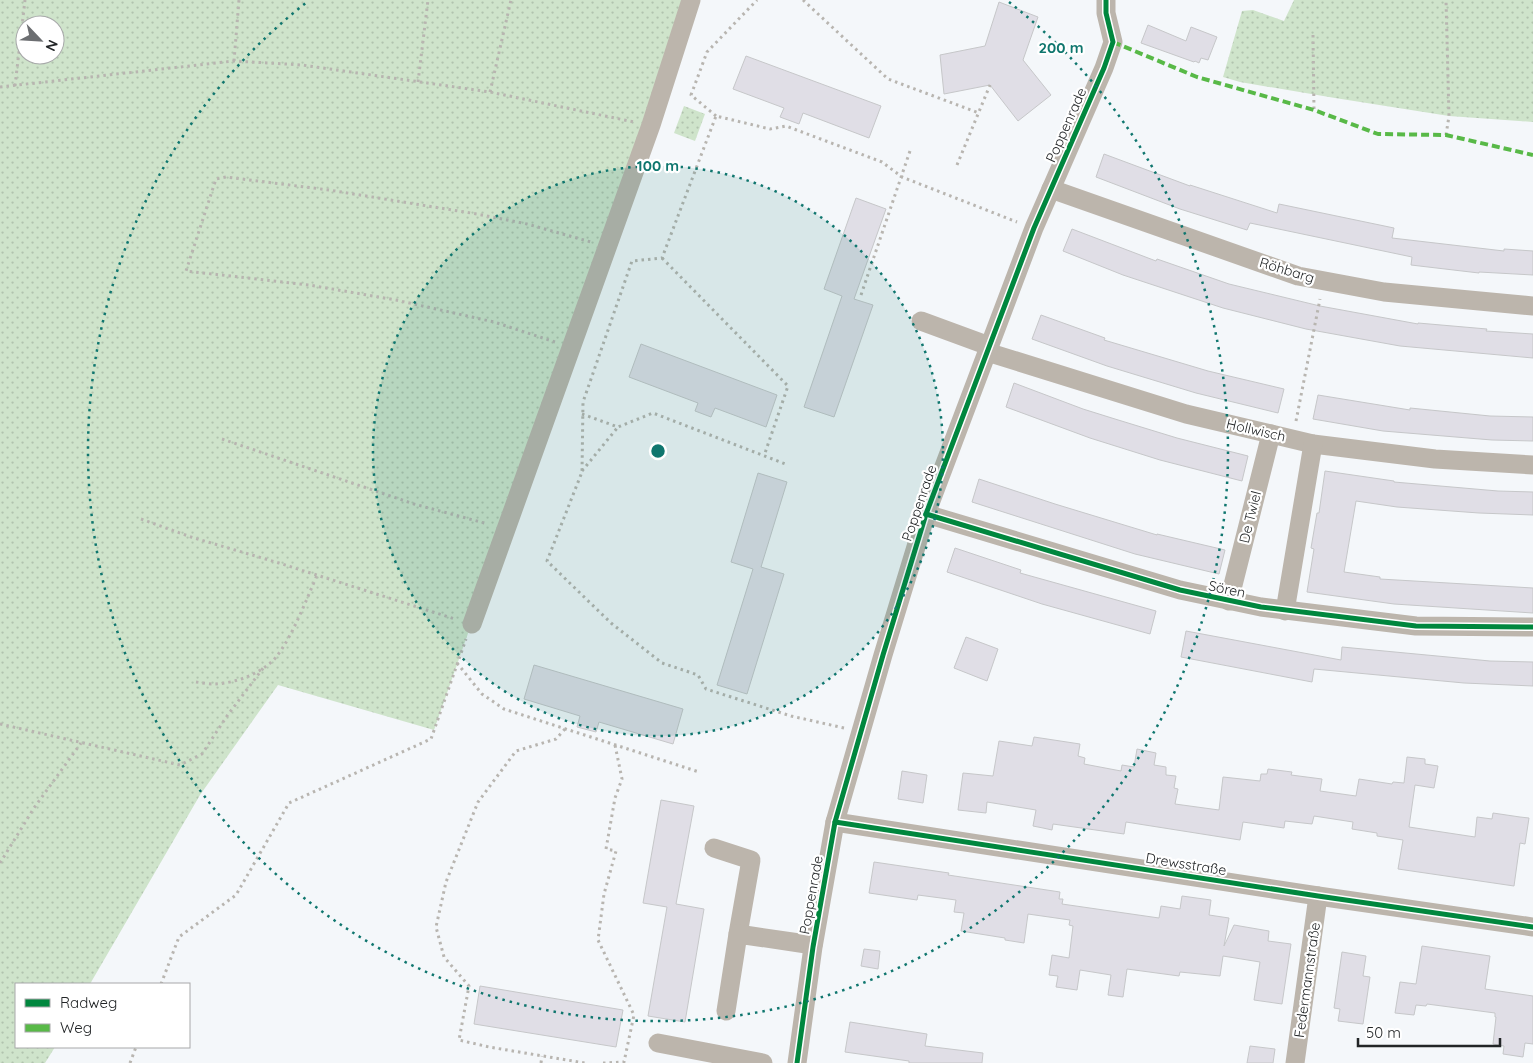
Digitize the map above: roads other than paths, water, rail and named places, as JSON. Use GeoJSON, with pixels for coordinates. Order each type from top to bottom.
{"type":"FeatureCollection","features":[{"type":"Feature","properties":{"kind":"street"},"geometry":{"type":"LineString","coordinates":[[472,624],[608,248],[651,125],[691,0]]}},
{"type":"Feature","properties":{"kind":"street","name":"Poppenrade"},"geometry":{"type":"LineString","coordinates":[[797,1063],[813,945],[835,822],[926,514],[1034,228],[1104,68],[1113,42],[1106,6],[1089,0]]}},
{"type":"Feature","properties":{"kind":"street","name":"Röhbarg"},"geometry":{"type":"LineString","coordinates":[[1051,189],[1298,276],[1384,292],[1533,306]]}},
{"type":"Feature","properties":{"kind":"street","name":"Hollwisch"},"geometry":{"type":"LineString","coordinates":[[922,321],[988,349],[1186,414],[1313,444],[1435,459],[1533,465]]}},
{"type":"Feature","properties":{"kind":"street","name":"De Twiel"},"geometry":{"type":"LineString","coordinates":[[1229,601],[1272,434]]}},
{"type":"Feature","properties":{"kind":"street"},"geometry":{"type":"LineString","coordinates":[[1285,611],[1313,444]]}},
{"type":"Feature","properties":{"kind":"street","name":"Sören"},"geometry":{"type":"LineString","coordinates":[[926,514],[1143,580],[1229,601],[1285,611],[1416,626],[1533,627]]}},
{"type":"Feature","properties":{"kind":"street","name":"Drewsstraße"},"geometry":{"type":"LineString","coordinates":[[835,822],[1533,927]]}},
{"type":"Feature","properties":{"kind":"street"},"geometry":{"type":"LineString","coordinates":[[714,848],[752,860],[726,1011]]}},
{"type":"Feature","properties":{"kind":"street","name":"Federmannstraße"},"geometry":{"type":"LineString","coordinates":[[1295,1063],[1318,896]]}},
{"type":"Feature","properties":{"kind":"street"},"geometry":{"type":"LineString","coordinates":[[738,934],[813,945]]}},
{"type":"Feature","properties":{"kind":"street"},"geometry":{"type":"LineString","coordinates":[[658,1043],[763,1063]]}}]}
